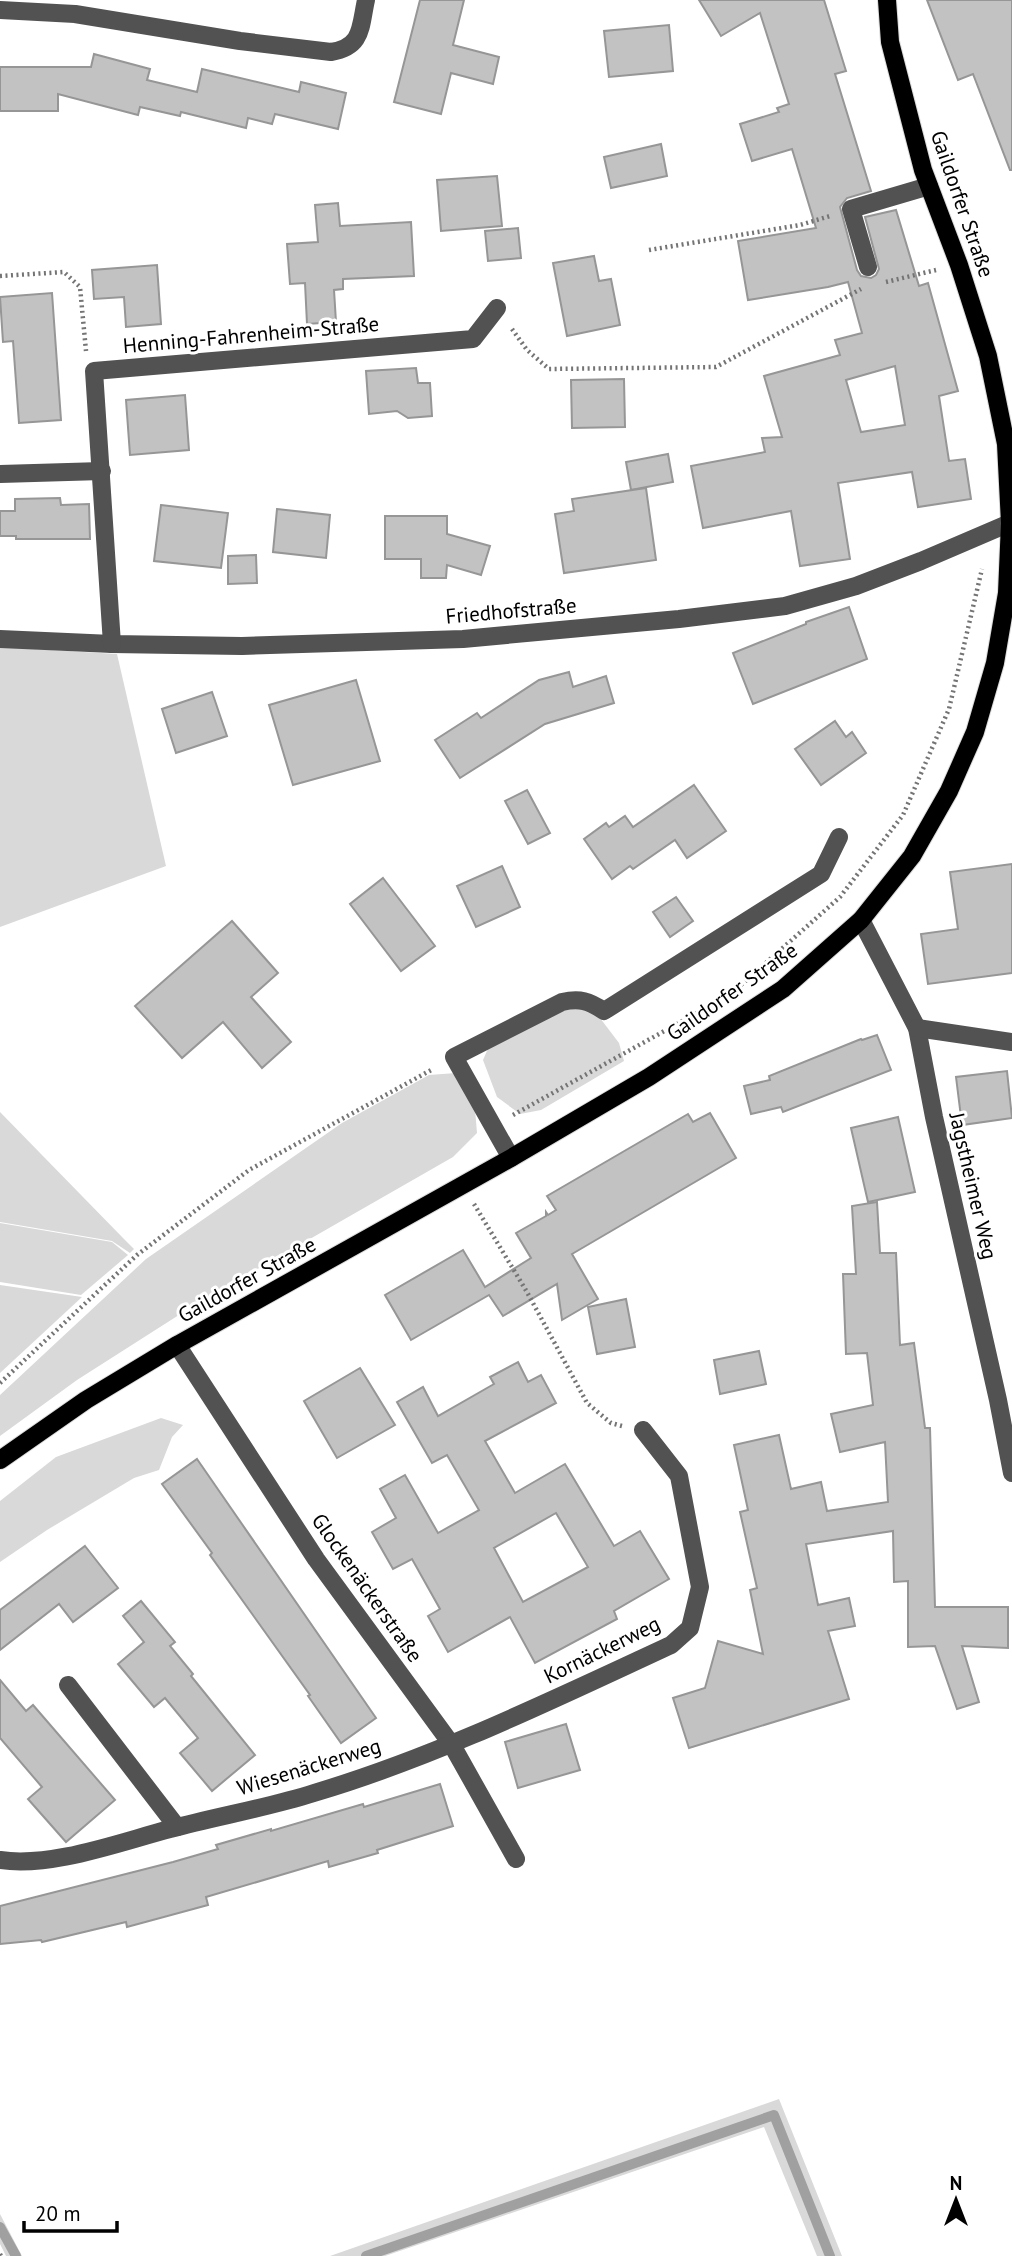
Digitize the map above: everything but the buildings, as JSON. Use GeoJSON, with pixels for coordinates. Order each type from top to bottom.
{"type":"FeatureCollection","features":[{"type":"Feature","properties":{"kind":"main road","name":"Gaildorfer Straße"},"geometry":{"type":"LineString","coordinates":[[0,1460],[86,1400],[177,1345],[511,1158],[649,1077],[783,989],[861,920],[912,856],[950,790],[975,732],[995,663],[1007,593],[1011,522],[1006,444],[988,356],[923,170],[890,41],[887,0]]}},
{"type":"Feature","properties":{"kind":"street"},"geometry":{"type":"LineString","coordinates":[[0,9],[75,14],[240,41],[331,52],[345,50],[358,36],[366,0]]}},
{"type":"Feature","properties":{"kind":"street"},"geometry":{"type":"LineString","coordinates":[[867,267],[851,209],[929,186]]}},
{"type":"Feature","properties":{"kind":"street","name":"Henning-Fahrenheim-Straße"},"geometry":{"type":"LineString","coordinates":[[94,371],[473,339],[497,308]]}},
{"type":"Feature","properties":{"kind":"street"},"geometry":{"type":"LineString","coordinates":[[94,371],[112,644]]}},
{"type":"Feature","properties":{"kind":"street"},"geometry":{"type":"LineString","coordinates":[[0,474],[102,471]]}},
{"type":"Feature","properties":{"kind":"street","name":"Friedhofstraße"},"geometry":{"type":"LineString","coordinates":[[0,639],[242,646],[463,639],[666,620],[785,606],[856,586],[1011,522]]}},
{"type":"Feature","properties":{"kind":"street"},"geometry":{"type":"LineString","coordinates":[[511,1158],[454,1057],[562,1003],[577,999],[591,1002],[604,1011],[821,874],[839,837]]}},
{"type":"Feature","properties":{"kind":"street","name":"Jagstheimer Weg"},"geometry":{"type":"LineString","coordinates":[[861,920],[917,1028],[1012,1473]]}},
{"type":"Feature","properties":{"kind":"street"},"geometry":{"type":"LineString","coordinates":[[917,1028],[1012,1042]]}},
{"type":"Feature","properties":{"kind":"street","name":"Glockenäckerstraße"},"geometry":{"type":"LineString","coordinates":[[177,1345],[316,1559],[452,1745],[516,1859]]}},
{"type":"Feature","properties":{"kind":"street","name":"Kornäckerweg"},"geometry":{"type":"LineString","coordinates":[[452,1745],[671,1646],[690,1628],[700,1587],[679,1476],[643,1430]]}},
{"type":"Feature","properties":{"kind":"street"},"geometry":{"type":"LineString","coordinates":[[68,1685],[177,1827]]}},
{"type":"Feature","properties":{"kind":"street","name":"Wiesenäckerweg"},"geometry":{"type":"LineString","coordinates":[[0,1860],[13,1862],[66,1857],[314,1793],[452,1745]]}},
{"type":"Feature","properties":{"kind":"path"},"geometry":{"type":"LineString","coordinates":[[649,250],[800,225],[851,209]]}},
{"type":"Feature","properties":{"kind":"path"},"geometry":{"type":"LineString","coordinates":[[878,284],[958,265]]}},
{"type":"Feature","properties":{"kind":"path"},"geometry":{"type":"LineString","coordinates":[[0,276],[64,272],[80,287],[86,350],[94,371]]}},
{"type":"Feature","properties":{"kind":"path"},"geometry":{"type":"LineString","coordinates":[[497,308],[527,350],[549,369],[716,367],[864,287]]}},
{"type":"Feature","properties":{"kind":"path"},"geometry":{"type":"LineString","coordinates":[[0,1383],[137,1255],[249,1170],[454,1057]]}},
{"type":"Feature","properties":{"kind":"path"},"geometry":{"type":"LineString","coordinates":[[463,1185],[527,1292],[587,1403],[611,1423],[643,1430]]}},
{"type":"Feature","properties":{"kind":"shaded area"},"geometry":{"type":"Polygon","coordinates":[[[0,647],[117,654],[166,866],[0,927],[0,647]]]}},
{"type":"Feature","properties":{"kind":"shaded area"},"geometry":{"type":"Polygon","coordinates":[[[570,1006],[597,1014],[619,1043],[624,1061],[541,1110],[520,1114],[497,1097],[483,1060],[490,1044],[570,1006]]]}},
{"type":"Feature","properties":{"kind":"shaded area"},"geometry":{"type":"Polygon","coordinates":[[[456,1073],[475,1109],[477,1133],[453,1157],[193,1306],[77,1380],[0,1436],[0,1395],[146,1259],[342,1123],[429,1075],[456,1073]]]}},
{"type":"Feature","properties":{"kind":"shaded area"},"geometry":{"type":"Polygon","coordinates":[[[0,1112],[134,1249],[130,1253],[112,1241],[0,1222],[0,1112]]]}},
{"type":"Feature","properties":{"kind":"shaded area"},"geometry":{"type":"Polygon","coordinates":[[[0,1223],[112,1242],[128,1255],[81,1295],[0,1282],[0,1223]]]}},
{"type":"Feature","properties":{"kind":"shaded area"},"geometry":{"type":"Polygon","coordinates":[[[0,1285],[82,1297],[0,1373],[0,1285]]]}},
{"type":"Feature","properties":{"kind":"shaded area"},"geometry":{"type":"Polygon","coordinates":[[[161,1418],[183,1425],[172,1437],[159,1470],[134,1478],[47,1530],[0,1562],[0,1501],[56,1457],[161,1418]]]}},
{"type":"Feature","properties":{"kind":"shaded area"},"geometry":{"type":"Polygon","coordinates":[[[779,2099],[842,2256],[817,2256],[764,2127],[385,2256],[330,2256],[779,2099]]]}},
{"type":"Feature","properties":{"kind":"shaded area"},"geometry":{"type":"Polygon","coordinates":[[[0,2214],[22,2256],[6,2256],[0,2244],[0,2214]]]}},
{"type":"Feature","properties":{"kind":"waterway"},"geometry":{"type":"LineString","coordinates":[[366,2256],[774,2115],[830,2256]]}},
{"type":"Feature","properties":{"kind":"waterway"},"geometry":{"type":"LineString","coordinates":[[0,2227],[16,2256]]}}]}
